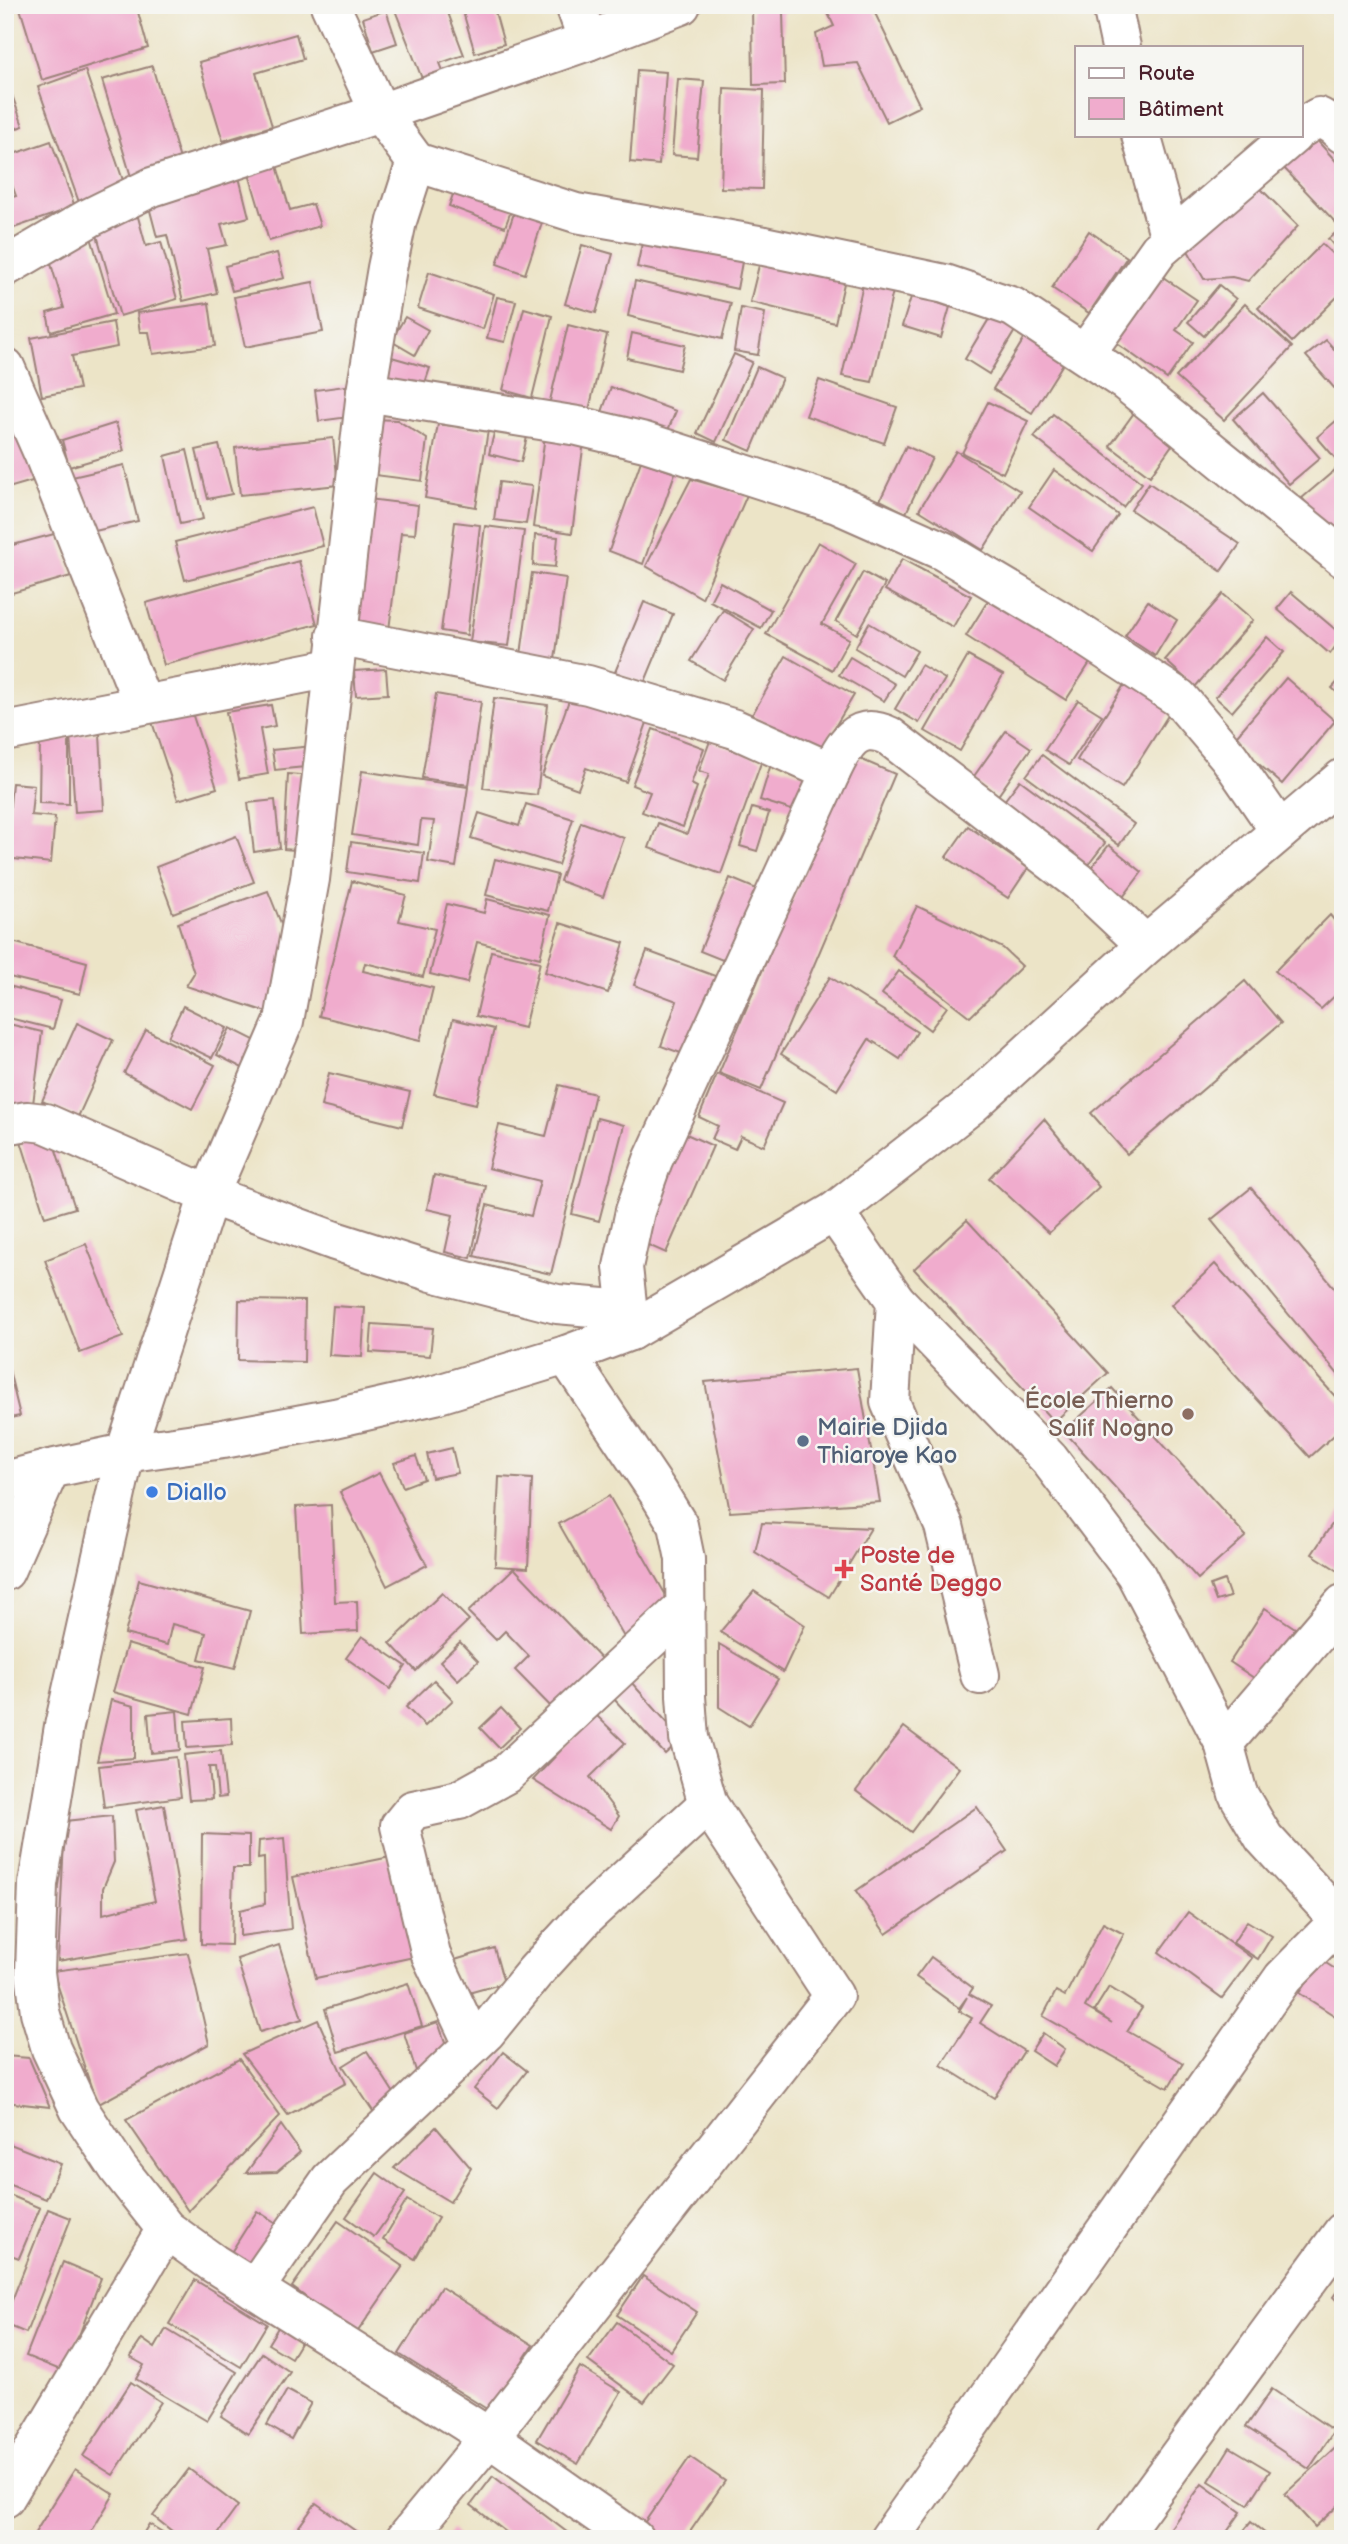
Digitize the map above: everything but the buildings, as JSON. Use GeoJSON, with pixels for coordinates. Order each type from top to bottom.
{"type":"FeatureCollection","features":[{"type":"Feature","properties":{"kind":"street"},"geometry":{"type":"LineString","coordinates":[[330,5],[380,113],[416,162],[576,213],[764,246],[946,284],[1013,307],[1126,382],[1343,558]]}},
{"type":"Feature","properties":{"kind":"street"},"geometry":{"type":"LineString","coordinates":[[575,5],[588,41]]}},
{"type":"Feature","properties":{"kind":"street"},"geometry":{"type":"LineString","coordinates":[[5,267],[89,218],[152,187],[380,113],[588,41],[681,5]]}},
{"type":"Feature","properties":{"kind":"street"},"geometry":{"type":"LineString","coordinates":[[1112,5],[1121,46]]}},
{"type":"Feature","properties":{"kind":"street"},"geometry":{"type":"LineString","coordinates":[[1302,127],[1319,117],[1334,125],[1343,134]]}},
{"type":"Feature","properties":{"kind":"street"},"geometry":{"type":"LineString","coordinates":[[1141,136],[1170,238]]}},
{"type":"Feature","properties":{"kind":"street"},"geometry":{"type":"LineString","coordinates":[[1085,354],[1170,238],[1292,136]]}},
{"type":"Feature","properties":{"kind":"street"},"geometry":{"type":"LineString","coordinates":[[416,162],[397,221],[366,393],[334,652],[310,879],[284,1021],[209,1195],[125,1453],[62,1739],[38,1884],[34,1932],[35,1972],[40,2012],[51,2049],[79,2109],[118,2168],[166,2229],[213,2263],[489,2437],[634,2539]]}},
{"type":"Feature","properties":{"kind":"street"},"geometry":{"type":"LineString","coordinates":[[5,367],[43,453],[143,704]]}},
{"type":"Feature","properties":{"kind":"street"},"geometry":{"type":"LineString","coordinates":[[366,393],[578,426],[645,442],[837,504],[943,551],[1061,621],[1179,698],[1229,757],[1280,831]]}},
{"type":"Feature","properties":{"kind":"street"},"geometry":{"type":"LineString","coordinates":[[5,732],[143,704],[334,652],[588,685],[735,729],[831,772]]}},
{"type":"Feature","properties":{"kind":"street"},"geometry":{"type":"LineString","coordinates":[[629,1321],[623,1267],[635,1212],[653,1160],[831,772],[845,743],[851,738],[866,732],[881,732],[889,736],[1079,881],[1146,945]]}},
{"type":"Feature","properties":{"kind":"street"},"geometry":{"type":"LineString","coordinates":[[5,1481],[125,1453],[223,1439],[335,1418],[435,1395],[566,1355],[834,1212],[971,1105],[1146,945],[1343,778]]}},
{"type":"Feature","properties":{"kind":"street"},"geometry":{"type":"LineString","coordinates":[[5,1125],[26,1121],[45,1122],[209,1195],[335,1241],[432,1272],[629,1321]]}},
{"type":"Feature","properties":{"kind":"street"},"geometry":{"type":"LineString","coordinates":[[834,1212],[896,1301],[1049,1459],[1135,1573],[1224,1743],[1238,1794],[1264,1838],[1342,1920],[1283,1978],[889,2539]]}},
{"type":"Feature","properties":{"kind":"street"},"geometry":{"type":"LineString","coordinates":[[896,1301],[890,1402],[944,1526],[979,1675]]}},
{"type":"Feature","properties":{"kind":"street"},"geometry":{"type":"LineString","coordinates":[[405,2539],[489,2437],[834,1996],[708,1804],[688,1738],[685,1559],[678,1525],[659,1492],[566,1355]]}},
{"type":"Feature","properties":{"kind":"street"},"geometry":{"type":"LineString","coordinates":[[5,1571],[50,1469]]}},
{"type":"Feature","properties":{"kind":"street"},"geometry":{"type":"LineString","coordinates":[[1224,1743],[1343,1604]]}},
{"type":"Feature","properties":{"kind":"street"},"geometry":{"type":"LineString","coordinates":[[473,2044],[431,1955],[400,1826],[413,1810],[459,1800],[506,1774],[686,1606]]}},
{"type":"Feature","properties":{"kind":"street"},"geometry":{"type":"LineString","coordinates":[[254,2289],[330,2180],[486,2032],[534,1973],[586,1916],[708,1804]]}},
{"type":"Feature","properties":{"kind":"street"},"geometry":{"type":"LineString","coordinates":[[5,2498],[166,2229]]}},
{"type":"Feature","properties":{"kind":"street"},"geometry":{"type":"LineString","coordinates":[[1118,2539],[1343,2232]]}},
{"type":"Feature","properties":{"kind":"place","name":"École Thierno Salif Nogno"},"geometry":{"type":"Point","coordinates":[1188,1414]}},
{"type":"Feature","properties":{"kind":"place","name":"Mairie Djida Thiaroye Kao"},"geometry":{"type":"Point","coordinates":[803,1441]}},
{"type":"Feature","properties":{"kind":"place","name":"Diallo"},"geometry":{"type":"Point","coordinates":[152,1492]}},
{"type":"Feature","properties":{"kind":"place","name":"Poste de Santé Deggo"},"geometry":{"type":"Point","coordinates":[844,1569]}}]}
